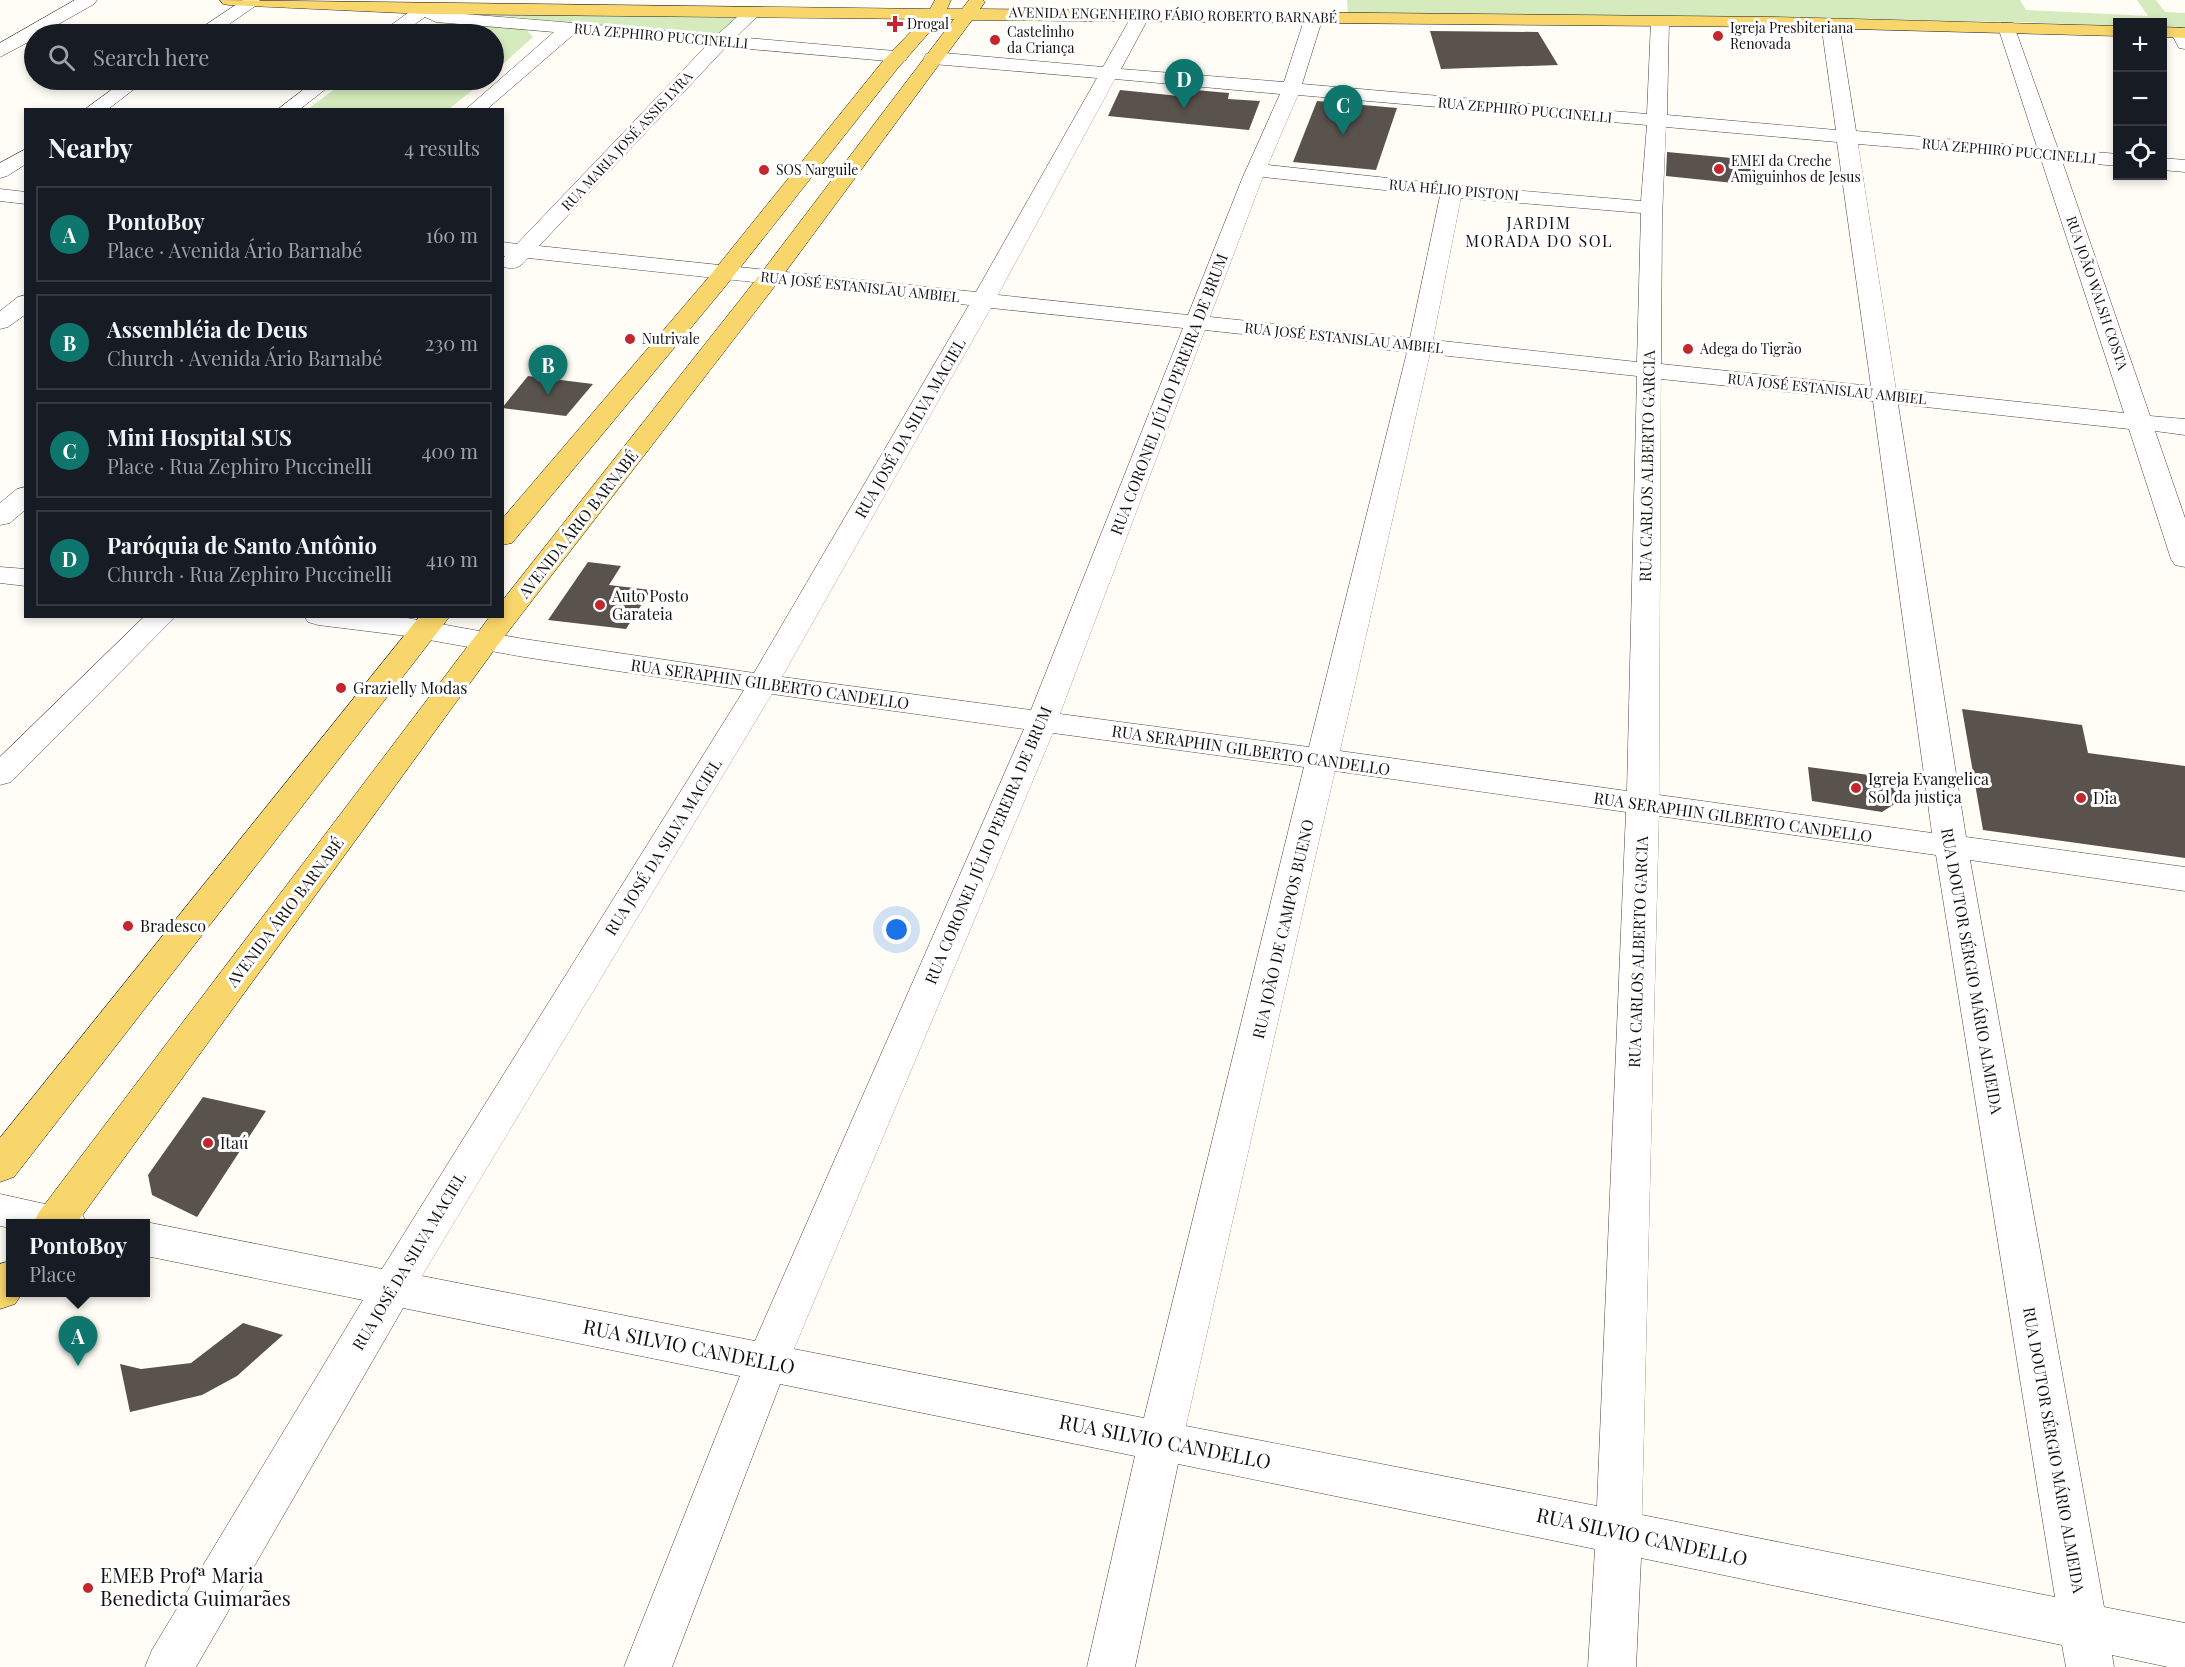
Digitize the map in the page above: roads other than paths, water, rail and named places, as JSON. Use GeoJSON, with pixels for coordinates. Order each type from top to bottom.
{"type":"FeatureCollection","features":[{"type":"Feature","properties":{"kind":"main road","name":"AVENIDA ENGENHEIRO FÁBIO ROBERTO BARNABÉ"},"geometry":{"type":"LineString","coordinates":[[229,0],[425,9],[753,12],[956,7],[1140,17],[1830,23],[2113,31]]}},
{"type":"Feature","properties":{"kind":"main road"},"geometry":{"type":"LineString","coordinates":[[504,535],[724,272],[831,137],[899,56],[956,7]]}},
{"type":"Feature","properties":{"kind":"main road","name":"AVENIDA ÁRIO BARNABÉ"},"geometry":{"type":"LineString","coordinates":[[61,1219],[487,640],[770,277],[933,58],[956,7]]}},
{"type":"Feature","properties":{"kind":"main road"},"geometry":{"type":"LineString","coordinates":[[0,1166],[431,624]]}},
{"type":"Feature","properties":{"kind":"street"},"geometry":{"type":"LineString","coordinates":[[47,24],[88,0]]}},
{"type":"Feature","properties":{"kind":"street"},"geometry":{"type":"LineString","coordinates":[[219,24],[252,2]]}},
{"type":"Feature","properties":{"kind":"street"},"geometry":{"type":"LineString","coordinates":[[404,24],[425,9]]}},
{"type":"Feature","properties":{"kind":"street","name":"RUA ZEPHIRO PUCCINELLI"},"geometry":{"type":"LineString","coordinates":[[425,9],[436,17],[899,56]]}},
{"type":"Feature","properties":{"kind":"street","name":"RUA MARIA JOSÉ ASSIS LYRA"},"geometry":{"type":"LineString","coordinates":[[504,268],[512,250],[720,41],[753,12]]}},
{"type":"Feature","properties":{"kind":"street","name":"RUA JOSÉ DA SILVA MACIEL"},"geometry":{"type":"LineString","coordinates":[[169,1667],[392,1288],[763,684],[983,301],[1140,17]]}},
{"type":"Feature","properties":{"kind":"street","name":"RUA CORONEL JÚLIO PEREIRA DE BRUM"},"geometry":{"type":"LineString","coordinates":[[648,1667],[767,1363],[1042,722],[1256,170],[1291,90],[1314,17]]}},
{"type":"Feature","properties":{"kind":"street","name":"RUA CARLOS ALBERTO GARCIA"},"geometry":{"type":"LineString","coordinates":[[1612,1667],[1619,1532],[1643,805],[1648,370],[1660,21]]}},
{"type":"Feature","properties":{"kind":"street","name":"RUA DOUTOR SÉRGIO MÁRIO ALMEIDA"},"geometry":{"type":"LineString","coordinates":[[1830,23],[1951,848],[2087,1647]]}},
{"type":"Feature","properties":{"kind":"street","name":"RUA JOÃO WALSH COSTA"},"geometry":{"type":"LineString","coordinates":[[2007,27],[2185,559]]}},
{"type":"Feature","properties":{"kind":"street"},"geometry":{"type":"LineString","coordinates":[[504,84],[570,28]]}},
{"type":"Feature","properties":{"kind":"street"},"geometry":{"type":"LineString","coordinates":[[0,51],[24,37]]}},
{"type":"Feature","properties":{"kind":"street","name":"RUA ZEPHIRO PUCCINELLI"},"geometry":{"type":"LineString","coordinates":[[933,58],[2113,160]]}},
{"type":"Feature","properties":{"kind":"street"},"geometry":{"type":"LineString","coordinates":[[96,108],[122,90]]}},
{"type":"Feature","properties":{"kind":"street"},"geometry":{"type":"LineString","coordinates":[[289,108],[314,90]]}},
{"type":"Feature","properties":{"kind":"street"},"geometry":{"type":"LineString","coordinates":[[476,108],[497,90]]}},
{"type":"Feature","properties":{"kind":"street"},"geometry":{"type":"LineString","coordinates":[[0,172],[24,156]]}},
{"type":"Feature","properties":{"kind":"street"},"geometry":{"type":"LineString","coordinates":[[2167,164],[2185,166]]}},
{"type":"Feature","properties":{"kind":"street","name":"RUA HÉLIO PISTONI"},"geometry":{"type":"LineString","coordinates":[[1256,170],[1452,191],[1652,208]]}},
{"type":"Feature","properties":{"kind":"street","name":"RUA JOÃO DE CAMPOS BUENO"},"geometry":{"type":"LineString","coordinates":[[1111,1667],[1160,1442],[1420,346],[1452,191]]}},
{"type":"Feature","properties":{"kind":"street"},"geometry":{"type":"LineString","coordinates":[[0,195],[24,198]]}},
{"type":"Feature","properties":{"kind":"street","name":"RUA JOSÉ ESTANISLAU AMBIEL"},"geometry":{"type":"LineString","coordinates":[[512,250],[2185,427]]}},
{"type":"Feature","properties":{"kind":"street"},"geometry":{"type":"LineString","coordinates":[[0,322],[24,304]]}},
{"type":"Feature","properties":{"kind":"street"},"geometry":{"type":"LineString","coordinates":[[0,517],[24,497]]}},
{"type":"Feature","properties":{"kind":"street"},"geometry":{"type":"LineString","coordinates":[[0,575],[24,578]]}},
{"type":"Feature","properties":{"kind":"street"},"geometry":{"type":"LineString","coordinates":[[0,775],[160,618]]}},
{"type":"Feature","properties":{"kind":"street","name":"RUA SERAPHIN GILBERTO CANDELLO"},"geometry":{"type":"LineString","coordinates":[[346,618],[431,624],[487,640],[763,684],[2185,879]]}},
{"type":"Feature","properties":{"kind":"street"},"geometry":{"type":"LineString","coordinates":[[0,1210],[40,1219]]}},
{"type":"Feature","properties":{"kind":"street","name":"RUA SILVIO CANDELLO"},"geometry":{"type":"LineString","coordinates":[[150,1240],[1619,1532],[2087,1647],[2185,1647]]}},
{"type":"Feature","properties":{"kind":"place","name":"Drogal"},"geometry":{"type":"Point","coordinates":[895,24]}},
{"type":"Feature","properties":{"kind":"place","name":"Igreja Presbiteriana Renovada"},"geometry":{"type":"Point","coordinates":[1718,36]}},
{"type":"Feature","properties":{"kind":"place","name":"Castelinho da Criança"},"geometry":{"type":"Point","coordinates":[995,40]}},
{"type":"Feature","properties":{"kind":"place","name":"Paróquia de Santo Antônio"},"geometry":{"type":"Point","coordinates":[1184,109]}},
{"type":"Feature","properties":{"kind":"place","name":"Mini Hospital SUS"},"geometry":{"type":"Point","coordinates":[1343,135]}},
{"type":"Feature","properties":{"kind":"place","name":"EMEI da Creche Amiguinhos de Jesus"},"geometry":{"type":"Point","coordinates":[1719,169]}},
{"type":"Feature","properties":{"kind":"place","name":"SOS Narguile"},"geometry":{"type":"Point","coordinates":[764,170]}},
{"type":"Feature","properties":{"kind":"place","name":"Nutrivale"},"geometry":{"type":"Point","coordinates":[630,339]}},
{"type":"Feature","properties":{"kind":"place","name":"Adega do Tigrão"},"geometry":{"type":"Point","coordinates":[1688,349]}},
{"type":"Feature","properties":{"kind":"place","name":"Assembléia de Deus"},"geometry":{"type":"Point","coordinates":[548,395]}},
{"type":"Feature","properties":{"kind":"place","name":"Auto Posto Garateia"},"geometry":{"type":"Point","coordinates":[600,605]}},
{"type":"Feature","properties":{"kind":"place","name":"Grazielly Modas"},"geometry":{"type":"Point","coordinates":[341,688]}},
{"type":"Feature","properties":{"kind":"place","name":"Igreja Evangelica Sol da justiça"},"geometry":{"type":"Point","coordinates":[1856,788]}},
{"type":"Feature","properties":{"kind":"place","name":"Dia"},"geometry":{"type":"Point","coordinates":[2081,798]}},
{"type":"Feature","properties":{"kind":"place","name":"Bradesco"},"geometry":{"type":"Point","coordinates":[128,926]}},
{"type":"Feature","properties":{"kind":"place","name":"Itaú"},"geometry":{"type":"Point","coordinates":[208,1143]}},
{"type":"Feature","properties":{"kind":"place","name":"PontoBoy"},"geometry":{"type":"Point","coordinates":[78,1366]}},
{"type":"Feature","properties":{"kind":"place","name":"EMEB Profª Maria Benedicta Guimarães"},"geometry":{"type":"Point","coordinates":[88,1588]}},
{"type":"Feature","properties":{"kind":"district","name":"JARDIM MORADA DO SOL"},"geometry":{"type":"Point","coordinates":[1539,232]}}]}
